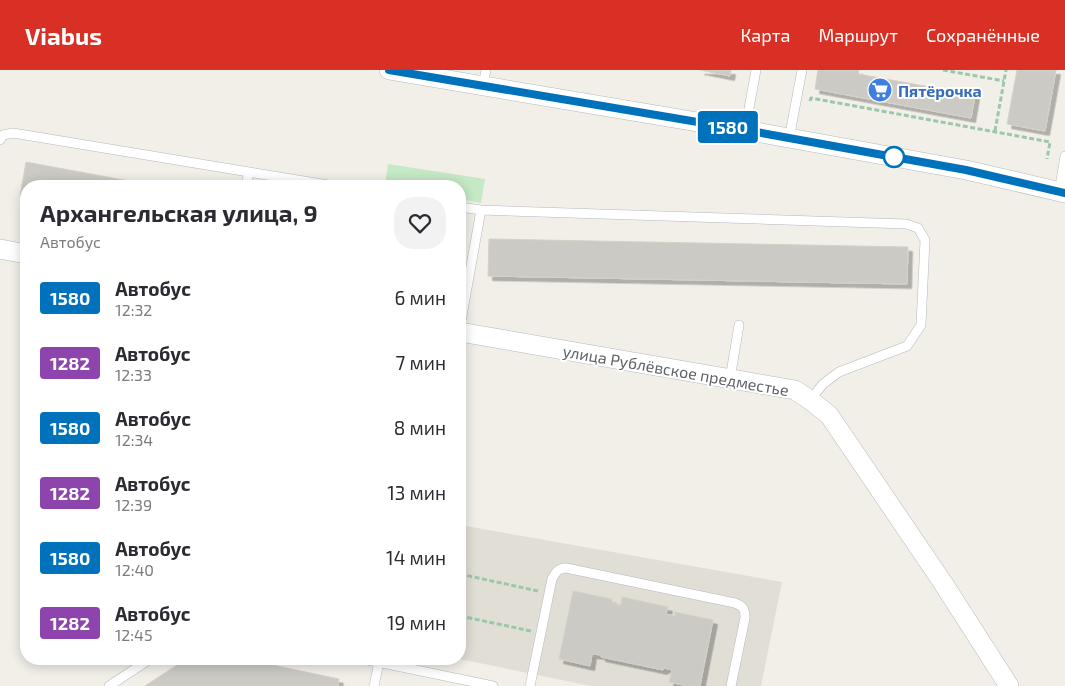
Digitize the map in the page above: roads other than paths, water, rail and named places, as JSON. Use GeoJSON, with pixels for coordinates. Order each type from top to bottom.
{"type":"FeatureCollection","features":[{"type":"Feature","properties":{"kind":"street"},"geometry":{"type":"LineString","coordinates":[[389,70],[484,78],[789,139],[966,170],[1062,193]]}},
{"type":"Feature","properties":{"kind":"street"},"geometry":{"type":"LineString","coordinates":[[0,249],[20,253]]}},
{"type":"Feature","properties":{"kind":"street","name":"улица Рублёвское предместье"},"geometry":{"type":"LineString","coordinates":[[466,333],[795,390],[829,415],[1009,686]]}},
{"type":"Feature","properties":{"kind":"lane"},"geometry":{"type":"LineString","coordinates":[[745,130],[756,70]]}},
{"type":"Feature","properties":{"kind":"lane"},"geometry":{"type":"LineString","coordinates":[[789,139],[802,70]]}},
{"type":"Feature","properties":{"kind":"lane"},"geometry":{"type":"LineString","coordinates":[[0,140],[3,135],[13,134],[298,180]]}},
{"type":"Feature","properties":{"kind":"lane"},"geometry":{"type":"LineString","coordinates":[[1062,193],[1065,156]]}},
{"type":"Feature","properties":{"kind":"lane"},"geometry":{"type":"LineString","coordinates":[[247,180],[249,172]]}},
{"type":"Feature","properties":{"kind":"lane"},"geometry":{"type":"LineString","coordinates":[[466,208],[481,210],[906,224],[918,228],[925,240],[921,325],[907,346],[839,372],[823,384],[810,400]]}},
{"type":"Feature","properties":{"kind":"lane"},"geometry":{"type":"LineString","coordinates":[[466,294],[481,210]]}},
{"type":"Feature","properties":{"kind":"lane"},"geometry":{"type":"LineString","coordinates":[[730,379],[739,325]]}},
{"type":"Feature","properties":{"kind":"lane"},"geometry":{"type":"LineString","coordinates":[[530,686],[552,579],[555,572],[560,568],[566,568],[742,606],[745,618],[731,686]]}},
{"type":"Feature","properties":{"kind":"lane"},"geometry":{"type":"LineString","coordinates":[[109,686],[141,665]]}},
{"type":"Feature","properties":{"kind":"lane"},"geometry":{"type":"LineString","coordinates":[[374,686],[378,665]]}},
{"type":"Feature","properties":{"kind":"lane"},"geometry":{"type":"LineString","coordinates":[[393,665],[493,686]]}},
{"type":"Feature","properties":{"kind":"place","name":"Пятёрочка"},"geometry":{"type":"Point","coordinates":[880,90]}}]}
